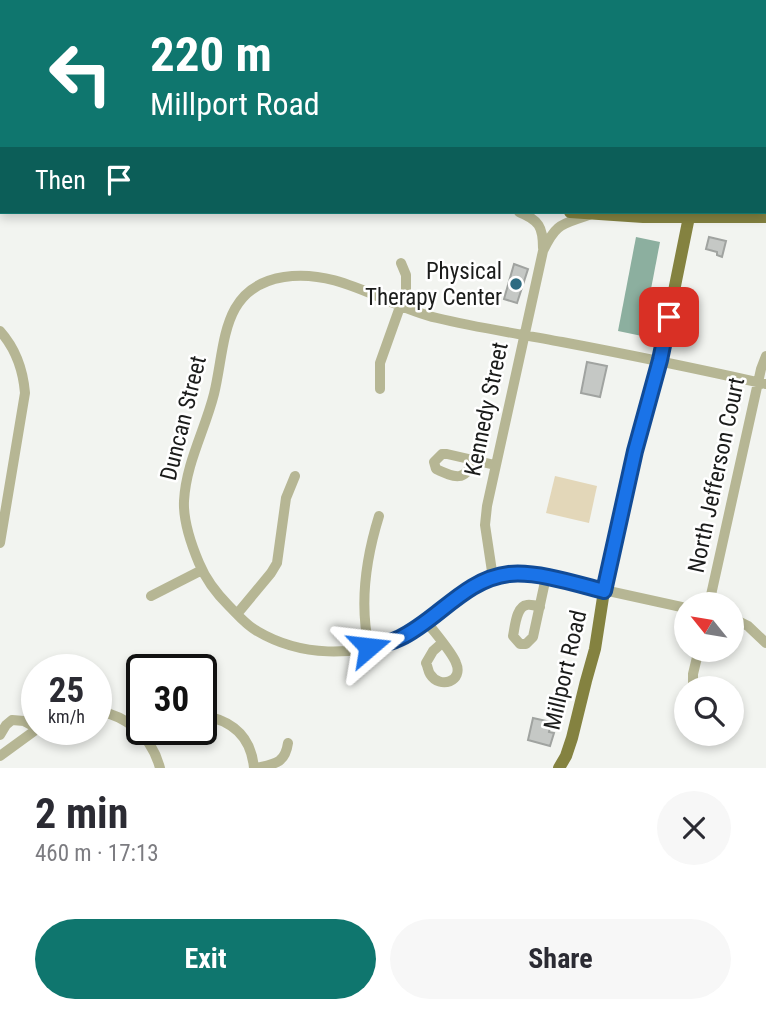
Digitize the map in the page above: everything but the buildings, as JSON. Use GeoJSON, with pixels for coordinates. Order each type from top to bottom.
{"type":"FeatureCollection","features":[{"type":"Feature","properties":{"kind":"main road"},"geometry":{"type":"LineString","coordinates":[[591,214],[766,218]]}},
{"type":"Feature","properties":{"kind":"main road","name":"Millport Road"},"geometry":{"type":"LineString","coordinates":[[559,768],[572,738],[595,649],[604,591],[635,451],[660,360],[689,215]]}},
{"type":"Feature","properties":{"kind":"street"},"geometry":{"type":"LineString","coordinates":[[524,214],[540,226],[543,251]]}},
{"type":"Feature","properties":{"kind":"street","name":"Kennedy Street"},"geometry":{"type":"LineString","coordinates":[[493,578],[485,525],[487,506],[543,251],[551,233],[559,226],[591,214]]}},
{"type":"Feature","properties":{"kind":"street"},"geometry":{"type":"LineString","coordinates":[[380,388],[380,363],[407,283],[401,263]]}},
{"type":"Feature","properties":{"kind":"street","name":"Duncan Street"},"geometry":{"type":"LineString","coordinates":[[674,606],[546,577],[509,574],[484,580],[472,587],[401,638],[348,652],[307,650],[256,631],[236,614],[205,578],[190,542],[184,502],[188,472],[211,406],[226,327],[231,314],[245,295],[280,277],[295,275],[337,280],[435,318],[660,360],[762,384]]}},
{"type":"Feature","properties":{"kind":"street"},"geometry":{"type":"LineString","coordinates":[[0,331],[16,355],[24,384],[24,401],[0,543]]}},
{"type":"Feature","properties":{"kind":"street","name":"North Jefferson Court"},"geometry":{"type":"LineString","coordinates":[[712,592],[762,384],[761,369],[766,356]]}},
{"type":"Feature","properties":{"kind":"street"},"geometry":{"type":"LineString","coordinates":[[474,460],[495,465]]}},
{"type":"Feature","properties":{"kind":"street"},"geometry":{"type":"LineString","coordinates":[[0,468],[12,470]]}},
{"type":"Feature","properties":{"kind":"street"},"geometry":{"type":"LineString","coordinates":[[236,614],[277,563],[286,498],[295,476]]}},
{"type":"Feature","properties":{"kind":"street"},"geometry":{"type":"LineString","coordinates":[[369,647],[366,636],[365,588],[369,551],[379,516]]}},
{"type":"Feature","properties":{"kind":"street"},"geometry":{"type":"LineString","coordinates":[[151,596],[202,570]]}},
{"type":"Feature","properties":{"kind":"street"},"geometry":{"type":"LineString","coordinates":[[540,607],[546,577]]}},
{"type":"Feature","properties":{"kind":"street"},"geometry":{"type":"LineString","coordinates":[[426,621],[442,643]]}},
{"type":"Feature","properties":{"kind":"street"},"geometry":{"type":"LineString","coordinates":[[744,624],[766,643]]}},
{"type":"Feature","properties":{"kind":"street"},"geometry":{"type":"LineString","coordinates":[[217,718],[238,730],[248,743],[255,768],[277,763],[284,758],[288,743]]}},
{"type":"Feature","properties":{"kind":"street"},"geometry":{"type":"LineString","coordinates":[[0,735],[6,724],[12,720],[21,721]]}},
{"type":"Feature","properties":{"kind":"street"},"geometry":{"type":"LineString","coordinates":[[0,756],[21,741]]}},
{"type":"Feature","properties":{"kind":"street"},"geometry":{"type":"LineString","coordinates":[[152,745],[160,768]]}},
{"type":"Feature","properties":{"kind":"shaded area"},"geometry":{"type":"Polygon","coordinates":[[[636,237],[660,242],[642,336],[618,331],[636,237]]]}},
{"type":"Feature","properties":{"kind":"shaded area"},"geometry":{"type":"Polygon","coordinates":[[[555,476],[597,486],[589,523],[546,513],[555,476]]]}},
{"type":"Feature","properties":{"kind":"place","name":"Physical Therapy Center"},"geometry":{"type":"Point","coordinates":[516,284]}},
{"type":"Feature","properties":{"kind":"route"},"geometry":{"type":"LineString","coordinates":[[369,647],[401,638],[484,580],[509,574],[531,574],[604,591],[635,451],[669,317]]}}]}
